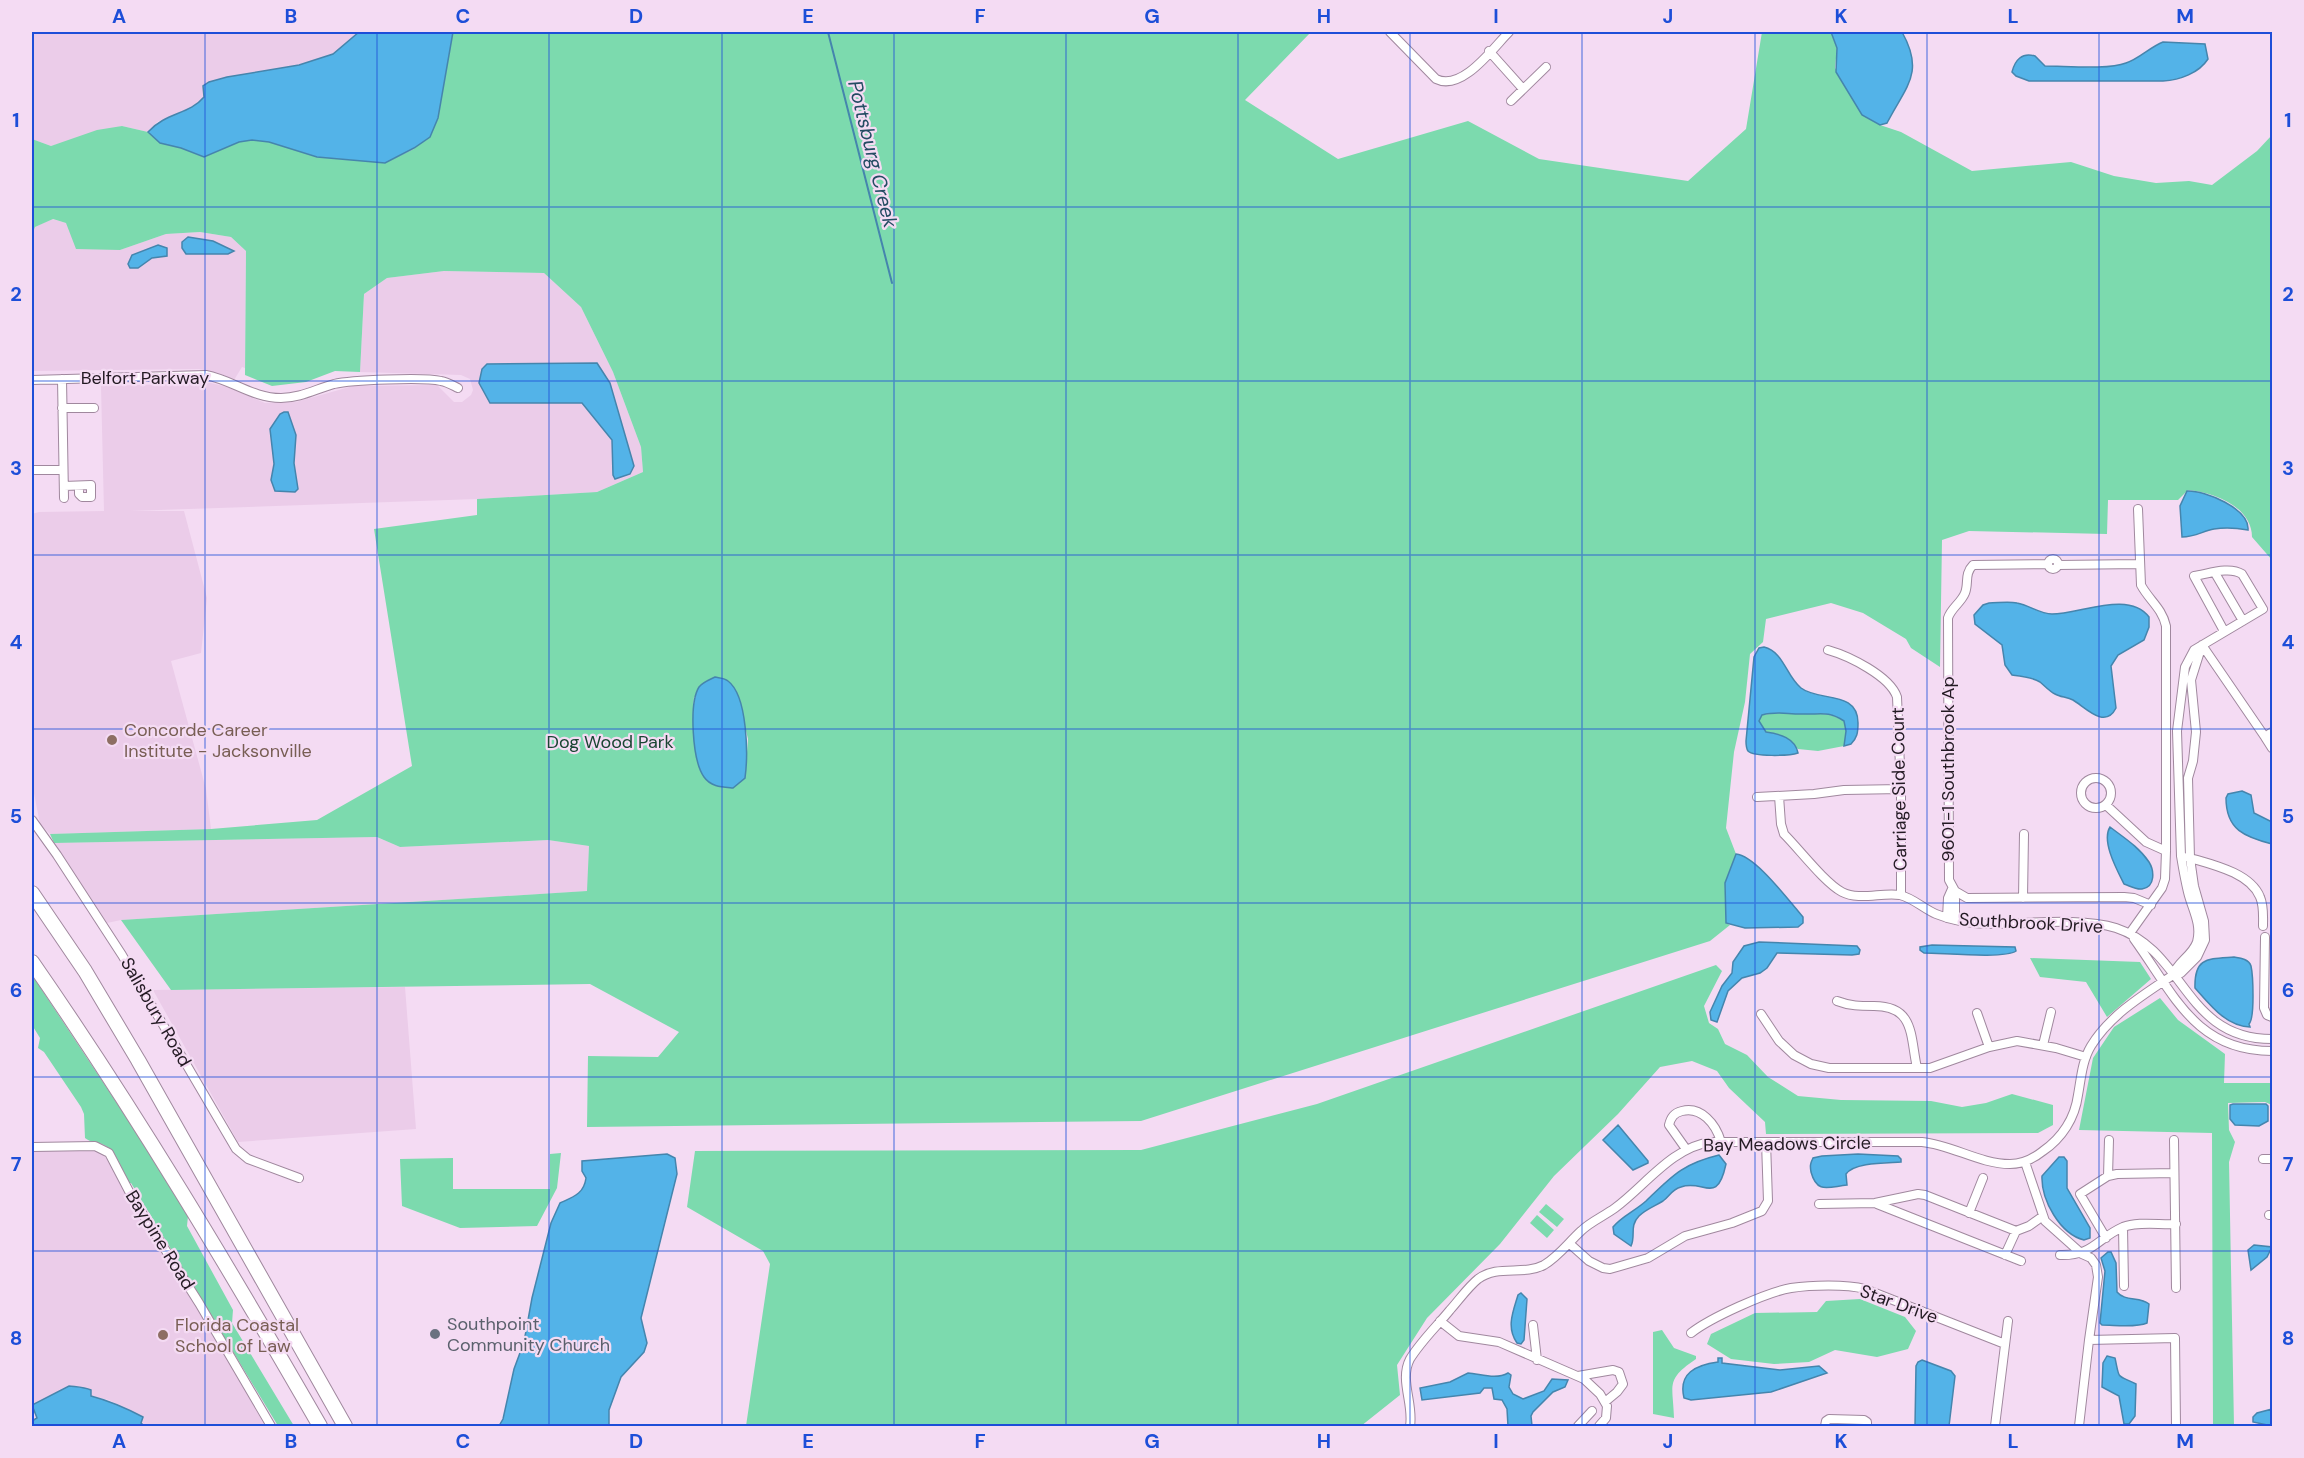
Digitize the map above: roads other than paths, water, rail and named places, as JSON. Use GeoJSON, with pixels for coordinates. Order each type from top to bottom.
{"type":"FeatureCollection","features":[{"type":"Feature","properties":{"kind":"highway"},"geometry":{"type":"LineString","coordinates":[[32,893],[85,972],[138,1060],[345,1426]]}},
{"type":"Feature","properties":{"kind":"highway"},"geometry":{"type":"LineString","coordinates":[[32,962],[153,1145],[231,1272],[320,1426]]}},
{"type":"Feature","properties":{"kind":"street"},"geometry":{"type":"LineString","coordinates":[[1390,32],[1440,81],[1460,79],[1509,32]]}},
{"type":"Feature","properties":{"kind":"street"},"geometry":{"type":"LineString","coordinates":[[1489,51],[1523,88]]}},
{"type":"Feature","properties":{"kind":"street"},"geometry":{"type":"LineString","coordinates":[[1511,101],[1546,67]]}},
{"type":"Feature","properties":{"kind":"street","name":"Belfort Parkway"},"geometry":{"type":"LineString","coordinates":[[34,379],[206,375],[224,380],[253,394],[272,398],[295,397],[335,384],[354,382],[435,380],[450,383],[458,388]]}},
{"type":"Feature","properties":{"kind":"street"},"geometry":{"type":"LineString","coordinates":[[62,379],[64,498]]}},
{"type":"Feature","properties":{"kind":"street"},"geometry":{"type":"LineString","coordinates":[[62,408],[94,408]]}},
{"type":"Feature","properties":{"kind":"street"},"geometry":{"type":"LineString","coordinates":[[32,471],[63,470]]}},
{"type":"Feature","properties":{"kind":"street"},"geometry":{"type":"LineString","coordinates":[[64,486],[79,486]]}},
{"type":"Feature","properties":{"kind":"street"},"geometry":{"type":"LineString","coordinates":[[2138,509],[2141,585],[2146,595],[2161,611],[2166,626],[2166,851],[2164,883],[2130,933],[2188,1017],[2216,1038],[2235,1047],[2269,1051],[2269,1039]]}},
{"type":"Feature","properties":{"kind":"street","name":"9601-1 Southbrook Ap"},"geometry":{"type":"LineString","coordinates":[[2139,564],[2058,565],[2053,559],[2048,564],[1973,565],[1967,573],[1964,595],[1948,618],[1947,868],[1952,888],[1968,898],[2134,897],[2151,905]]}},
{"type":"Feature","properties":{"kind":"street"},"geometry":{"type":"LineString","coordinates":[[2079,1426],[2097,1271],[2091,1258],[2082,1254],[2045,1221],[2025,1162],[2049,1147],[2060,1136],[2071,1119],[2086,1057],[2094,1041],[2111,1021],[2173,975],[2175,968],[2185,960],[2196,945],[2197,919],[2186,884],[2177,731],[2185,668],[2194,650],[2263,609],[2242,574],[2233,571],[2194,576],[2224,631]]}},
{"type":"Feature","properties":{"kind":"street"},"geometry":{"type":"LineString","coordinates":[[2215,573],[2243,621]]}},
{"type":"Feature","properties":{"kind":"street"},"geometry":{"type":"LineString","coordinates":[[2185,857],[2188,778],[2193,761],[2196,732],[2192,672],[2202,645]]}},
{"type":"Feature","properties":{"kind":"street"},"geometry":{"type":"LineString","coordinates":[[2202,645],[2269,734],[2272,748]]}},
{"type":"Feature","properties":{"kind":"street","name":"Carriage Side Court"},"geometry":{"type":"LineString","coordinates":[[1828,650],[1854,659],[1895,691],[1899,705],[1901,895]]}},
{"type":"Feature","properties":{"kind":"street"},"geometry":{"type":"LineString","coordinates":[[2180,710],[2193,710]]}},
{"type":"Feature","properties":{"kind":"street"},"geometry":{"type":"LineString","coordinates":[[2101,778],[2109,785],[2111,796],[2106,805],[2092,808],[2084,803],[2080,789],[2086,781],[2101,778]]}},
{"type":"Feature","properties":{"kind":"street"},"geometry":{"type":"LineString","coordinates":[[1757,797],[1844,790],[1901,789]]}},
{"type":"Feature","properties":{"kind":"street","name":"Southbrook Drive"},"geometry":{"type":"LineString","coordinates":[[1779,796],[1784,834],[1839,891],[1855,895],[1901,895],[1936,914],[1951,919],[1986,924],[2096,924],[2114,927],[2130,933],[2158,954],[2204,1012],[2226,1030],[2249,1038],[2269,1039]]}},
{"type":"Feature","properties":{"kind":"street"},"geometry":{"type":"LineString","coordinates":[[2106,805],[2146,842],[2166,851]]}},
{"type":"Feature","properties":{"kind":"street","name":"Salisbury Road"},"geometry":{"type":"LineString","coordinates":[[32,820],[122,955],[236,1149],[248,1159],[299,1178]]}},
{"type":"Feature","properties":{"kind":"street"},"geometry":{"type":"LineString","coordinates":[[2023,898],[2024,834]]}},
{"type":"Feature","properties":{"kind":"street"},"geometry":{"type":"LineString","coordinates":[[2185,857],[2236,874],[2251,884],[2261,899],[2263,926]]}},
{"type":"Feature","properties":{"kind":"street"},"geometry":{"type":"LineString","coordinates":[[1951,919],[1955,899],[1952,888]]}},
{"type":"Feature","properties":{"kind":"street"},"geometry":{"type":"LineString","coordinates":[[2265,937],[2264,1008],[2267,1015],[2272,1017]]}},
{"type":"Feature","properties":{"kind":"street"},"geometry":{"type":"LineString","coordinates":[[1837,1001],[1850,1006],[1887,1006],[1900,1012],[1908,1023],[1917,1068]]}},
{"type":"Feature","properties":{"kind":"street"},"geometry":{"type":"LineString","coordinates":[[2043,1045],[2051,1012]]}},
{"type":"Feature","properties":{"kind":"street"},"geometry":{"type":"LineString","coordinates":[[1977,1013],[1989,1047]]}},
{"type":"Feature","properties":{"kind":"street"},"geometry":{"type":"LineString","coordinates":[[1761,1014],[1794,1055],[1811,1064],[1828,1068],[1937,1066],[1989,1047],[2017,1041],[2043,1045],[2086,1057]]}},
{"type":"Feature","properties":{"kind":"street"},"geometry":{"type":"LineString","coordinates":[[1686,1149],[1670,1125],[1672,1116],[1689,1110],[1700,1112],[1714,1126],[1721,1142]]}},
{"type":"Feature","properties":{"kind":"street"},"geometry":{"type":"LineString","coordinates":[[2108,1176],[2109,1140]]}},
{"type":"Feature","properties":{"kind":"street"},"geometry":{"type":"LineString","coordinates":[[2174,1140],[2176,1288]]}},
{"type":"Feature","properties":{"kind":"street","name":"Bay Meadows Circle"},"geometry":{"type":"LineString","coordinates":[[1410,1426],[1412,1415],[1406,1374],[1407,1366],[1419,1345],[1481,1278],[1496,1271],[1532,1270],[1557,1257],[1586,1226],[1616,1207],[1686,1149],[1703,1143],[1721,1142],[1922,1142],[1948,1146],[1995,1163],[2025,1162]]}},
{"type":"Feature","properties":{"kind":"street"},"geometry":{"type":"LineString","coordinates":[[1569,1244],[1589,1261],[1610,1269],[1648,1258],[1686,1236],[1732,1223],[1762,1211],[1768,1201],[1766,1142]]}},
{"type":"Feature","properties":{"kind":"street","name":"Baypine Road"},"geometry":{"type":"LineString","coordinates":[[32,1147],[95,1146],[109,1153],[132,1197],[271,1426]]}},
{"type":"Feature","properties":{"kind":"street"},"geometry":{"type":"LineString","coordinates":[[2263,1158],[2272,1159]]}},
{"type":"Feature","properties":{"kind":"street"},"geometry":{"type":"LineString","coordinates":[[2106,1238],[2080,1194],[2108,1176],[2174,1173]]}},
{"type":"Feature","properties":{"kind":"street"},"geometry":{"type":"LineString","coordinates":[[1970,1213],[1983,1178]]}},
{"type":"Feature","properties":{"kind":"street"},"geometry":{"type":"LineString","coordinates":[[1819,1204],[1875,1203],[1918,1194],[2016,1231],[2029,1226],[2043,1216]]}},
{"type":"Feature","properties":{"kind":"street"},"geometry":{"type":"LineString","coordinates":[[1875,1203],[2021,1261]]}},
{"type":"Feature","properties":{"kind":"street"},"geometry":{"type":"LineString","coordinates":[[2060,1255],[2082,1254],[2123,1227],[2176,1224]]}},
{"type":"Feature","properties":{"kind":"street"},"geometry":{"type":"LineString","coordinates":[[2123,1227],[2124,1286]]}},
{"type":"Feature","properties":{"kind":"street"},"geometry":{"type":"LineString","coordinates":[[2005,1255],[2016,1231]]}},
{"type":"Feature","properties":{"kind":"street","name":"Star Drive"},"geometry":{"type":"LineString","coordinates":[[1691,1333],[1710,1319],[1781,1290],[1798,1287],[1851,1286],[2005,1344]]}},
{"type":"Feature","properties":{"kind":"street"},"geometry":{"type":"LineString","coordinates":[[1440,1321],[1459,1336],[1499,1342],[1591,1384],[1605,1402],[1607,1412],[1606,1418],[1599,1426]]}},
{"type":"Feature","properties":{"kind":"street"},"geometry":{"type":"LineString","coordinates":[[1995,1426],[2008,1321]]}},
{"type":"Feature","properties":{"kind":"street"},"geometry":{"type":"LineString","coordinates":[[1533,1325],[1537,1360]]}},
{"type":"Feature","properties":{"kind":"street"},"geometry":{"type":"LineString","coordinates":[[2090,1340],[2175,1338],[2176,1426]]}},
{"type":"Feature","properties":{"kind":"street"},"geometry":{"type":"LineString","coordinates":[[1577,1376],[1613,1370],[1619,1372],[1623,1384],[1605,1402]]}},
{"type":"Feature","properties":{"kind":"street"},"geometry":{"type":"LineString","coordinates":[[1578,1426],[1592,1411]]}},
{"type":"Feature","properties":{"kind":"street"},"geometry":{"type":"LineString","coordinates":[[1825,1426],[1829,1419],[1864,1420],[1867,1426]]}},
{"type":"Feature","properties":{"kind":"water"},"geometry":{"type":"Polygon","coordinates":[[[359,32],[453,32],[438,118],[430,137],[385,163],[317,157],[269,142],[252,140],[239,142],[204,157],[160,143],[148,132],[155,125],[198,103],[204,97],[203,86],[209,82],[299,65],[333,54],[359,32]]]}},
{"type":"Feature","properties":{"kind":"water"},"geometry":{"type":"Polygon","coordinates":[[[1831,32],[1902,32],[1909,46],[1912,69],[1906,89],[1887,123],[1880,125],[1862,115],[1836,72],[1837,48],[1831,32]]]}},
{"type":"Feature","properties":{"kind":"water"},"geometry":{"type":"Polygon","coordinates":[[[2163,42],[2205,44],[2208,59],[2200,68],[2188,75],[2163,81],[2029,81],[2012,72],[2017,61],[2026,55],[2035,56],[2045,66],[2098,67],[2131,61],[2163,42]]]}},
{"type":"Feature","properties":{"kind":"water"},"geometry":{"type":"Polygon","coordinates":[[[188,237],[213,241],[234,251],[228,254],[186,254],[182,248],[182,242],[188,237]]]}},
{"type":"Feature","properties":{"kind":"water"},"geometry":{"type":"Polygon","coordinates":[[[158,245],[167,248],[167,256],[152,258],[138,268],[130,268],[128,264],[132,255],[158,245]]]}},
{"type":"Feature","properties":{"kind":"water"},"geometry":{"type":"Polygon","coordinates":[[[597,363],[610,383],[634,466],[630,474],[615,479],[612,440],[582,403],[490,403],[479,383],[482,369],[487,364],[597,363]]]}},
{"type":"Feature","properties":{"kind":"water"},"geometry":{"type":"Polygon","coordinates":[[[288,412],[296,435],[294,463],[298,489],[295,492],[275,491],[271,480],[274,464],[270,429],[280,414],[288,412]]]}},
{"type":"Feature","properties":{"kind":"water"},"geometry":{"type":"Polygon","coordinates":[[[2187,491],[2215,497],[2225,502],[2242,515],[2247,522],[2248,530],[2218,528],[2182,537],[2180,506],[2187,491]]]}},
{"type":"Feature","properties":{"kind":"water"},"geometry":{"type":"Polygon","coordinates":[[[2017,603],[2052,614],[2104,605],[2129,605],[2140,609],[2149,617],[2149,627],[2144,640],[2118,655],[2111,666],[2116,708],[2111,714],[2106,717],[2095,715],[2073,700],[2053,693],[2037,680],[2012,675],[2005,665],[2002,645],[1975,624],[1974,615],[1983,605],[2017,603]]]}},
{"type":"Feature","properties":{"kind":"water"},"geometry":{"type":"Polygon","coordinates":[[[1764,647],[1781,659],[1801,688],[1818,695],[1845,701],[1852,706],[1856,713],[1858,727],[1856,737],[1851,744],[1844,746],[1846,731],[1844,721],[1833,715],[1772,713],[1762,715],[1759,721],[1766,732],[1790,740],[1798,753],[1772,755],[1748,751],[1746,741],[1754,657],[1759,648],[1764,647]]]}},
{"type":"Feature","properties":{"kind":"water"},"geometry":{"type":"Polygon","coordinates":[[[715,677],[727,680],[735,689],[743,712],[746,742],[745,778],[733,788],[710,783],[704,777],[697,758],[693,732],[696,695],[701,685],[715,677]]]}},
{"type":"Feature","properties":{"kind":"water"},"geometry":{"type":"Polygon","coordinates":[[[2242,791],[2251,795],[2254,813],[2272,822],[2272,844],[2246,835],[2233,825],[2229,818],[2226,798],[2228,794],[2242,791]]]}},
{"type":"Feature","properties":{"kind":"water"},"geometry":{"type":"Polygon","coordinates":[[[2110,827],[2136,847],[2149,862],[2153,878],[2147,888],[2138,889],[2124,884],[2114,864],[2107,840],[2110,827]]]}},
{"type":"Feature","properties":{"kind":"water"},"geometry":{"type":"Polygon","coordinates":[[[1736,854],[1744,856],[1761,869],[1803,917],[1803,923],[1798,927],[1745,928],[1726,923],[1725,883],[1736,854]]]}},
{"type":"Feature","properties":{"kind":"water"},"geometry":{"type":"Polygon","coordinates":[[[1759,942],[1857,946],[1860,950],[1859,954],[1852,955],[1777,953],[1767,968],[1760,973],[1742,978],[1728,991],[1717,1022],[1711,1020],[1710,1012],[1722,986],[1732,973],[1733,962],[1744,946],[1759,942]]]}},
{"type":"Feature","properties":{"kind":"water"},"geometry":{"type":"Polygon","coordinates":[[[1932,945],[2015,947],[2016,951],[1987,955],[1924,953],[1920,950],[1920,947],[1932,945]]]}},
{"type":"Feature","properties":{"kind":"water"},"geometry":{"type":"Polygon","coordinates":[[[2234,957],[2246,960],[2251,966],[2253,996],[2250,1027],[2241,1026],[2226,1019],[2195,988],[2195,978],[2200,965],[2217,958],[2234,957]]]}},
{"type":"Feature","properties":{"kind":"water"},"geometry":{"type":"Polygon","coordinates":[[[2266,1104],[2268,1121],[2259,1126],[2235,1125],[2230,1119],[2230,1105],[2266,1104]]]}},
{"type":"Feature","properties":{"kind":"water"},"geometry":{"type":"Polygon","coordinates":[[[1618,1125],[1648,1163],[1633,1170],[1603,1140],[1618,1125]]]}},
{"type":"Feature","properties":{"kind":"water"},"geometry":{"type":"Polygon","coordinates":[[[667,1154],[675,1158],[677,1174],[641,1318],[647,1343],[644,1352],[621,1377],[609,1410],[609,1426],[499,1426],[503,1419],[514,1369],[524,1342],[532,1298],[551,1223],[560,1203],[583,1188],[586,1178],[582,1171],[582,1161],[667,1154]]]}},
{"type":"Feature","properties":{"kind":"water"},"geometry":{"type":"Polygon","coordinates":[[[1858,1154],[1898,1156],[1901,1162],[1856,1167],[1846,1174],[1847,1185],[1824,1188],[1816,1184],[1810,1167],[1813,1158],[1858,1154]]]}},
{"type":"Feature","properties":{"kind":"water"},"geometry":{"type":"Polygon","coordinates":[[[1719,1155],[1726,1164],[1722,1177],[1714,1188],[1689,1185],[1675,1189],[1663,1201],[1639,1216],[1633,1227],[1631,1246],[1614,1234],[1613,1227],[1617,1223],[1642,1205],[1678,1172],[1696,1162],[1719,1155]]]}},
{"type":"Feature","properties":{"kind":"water"},"geometry":{"type":"Polygon","coordinates":[[[2059,1157],[2064,1157],[2067,1161],[2067,1188],[2090,1228],[2090,1238],[2084,1240],[2067,1231],[2054,1215],[2045,1195],[2042,1176],[2059,1157]]]}},
{"type":"Feature","properties":{"kind":"water"},"geometry":{"type":"Polygon","coordinates":[[[2254,1245],[2272,1247],[2267,1257],[2251,1270],[2248,1250],[2254,1245]]]}},
{"type":"Feature","properties":{"kind":"water"},"geometry":{"type":"Polygon","coordinates":[[[2111,1252],[2116,1263],[2117,1292],[2124,1297],[2149,1304],[2147,1323],[2125,1326],[2100,1323],[2105,1271],[2101,1258],[2111,1252]]]}},
{"type":"Feature","properties":{"kind":"water"},"geometry":{"type":"Polygon","coordinates":[[[1521,1293],[1527,1299],[1524,1340],[1521,1344],[1517,1343],[1511,1325],[1514,1307],[1521,1293]]]}},
{"type":"Feature","properties":{"kind":"water"},"geometry":{"type":"Polygon","coordinates":[[[2107,1356],[2115,1358],[2120,1376],[2136,1384],[2135,1416],[2129,1424],[2124,1424],[2119,1396],[2102,1387],[2103,1363],[2107,1356]]]}},
{"type":"Feature","properties":{"kind":"water"},"geometry":{"type":"Polygon","coordinates":[[[1718,1358],[1722,1358],[1722,1363],[1780,1370],[1819,1366],[1827,1373],[1771,1392],[1691,1400],[1684,1398],[1683,1389],[1686,1376],[1696,1368],[1718,1362],[1718,1358]]]}},
{"type":"Feature","properties":{"kind":"water"},"geometry":{"type":"Polygon","coordinates":[[[1922,1360],[1951,1371],[1955,1376],[1949,1426],[1915,1426],[1916,1366],[1922,1360]]]}},
{"type":"Feature","properties":{"kind":"water"},"geometry":{"type":"Polygon","coordinates":[[[1468,1373],[1493,1376],[1508,1373],[1511,1375],[1509,1387],[1513,1394],[1523,1399],[1544,1391],[1552,1379],[1568,1380],[1565,1387],[1553,1392],[1533,1412],[1532,1426],[1508,1426],[1507,1409],[1502,1400],[1494,1399],[1492,1388],[1484,1388],[1480,1393],[1422,1400],[1420,1388],[1450,1382],[1468,1373]]]}},
{"type":"Feature","properties":{"kind":"water"},"geometry":{"type":"Polygon","coordinates":[[[69,1386],[91,1390],[91,1396],[143,1417],[141,1423],[144,1426],[32,1426],[32,1421],[37,1418],[32,1405],[69,1386]]]}},
{"type":"Feature","properties":{"kind":"water"},"geometry":{"type":"Polygon","coordinates":[[[2272,1409],[2272,1426],[2253,1422],[2253,1417],[2257,1413],[2272,1409]]]}},
{"type":"Feature","properties":{"kind":"waterway","name":"Pottsburg Creek"},"geometry":{"type":"LineString","coordinates":[[828,32],[892,283]]}},
{"type":"Feature","properties":{"kind":"place","name":"Concorde Career Institute - Jacksonville"},"geometry":{"type":"Point","coordinates":[112,740]}},
{"type":"Feature","properties":{"kind":"place","name":"Southpoint Community Church"},"geometry":{"type":"Point","coordinates":[435,1334]}},
{"type":"Feature","properties":{"kind":"place","name":"Florida Coastal School of Law"},"geometry":{"type":"Point","coordinates":[163,1335]}},
{"type":"Feature","properties":{"kind":"park label","name":"Dog Wood Park"},"geometry":{"type":"Point","coordinates":[610,742]}}]}
